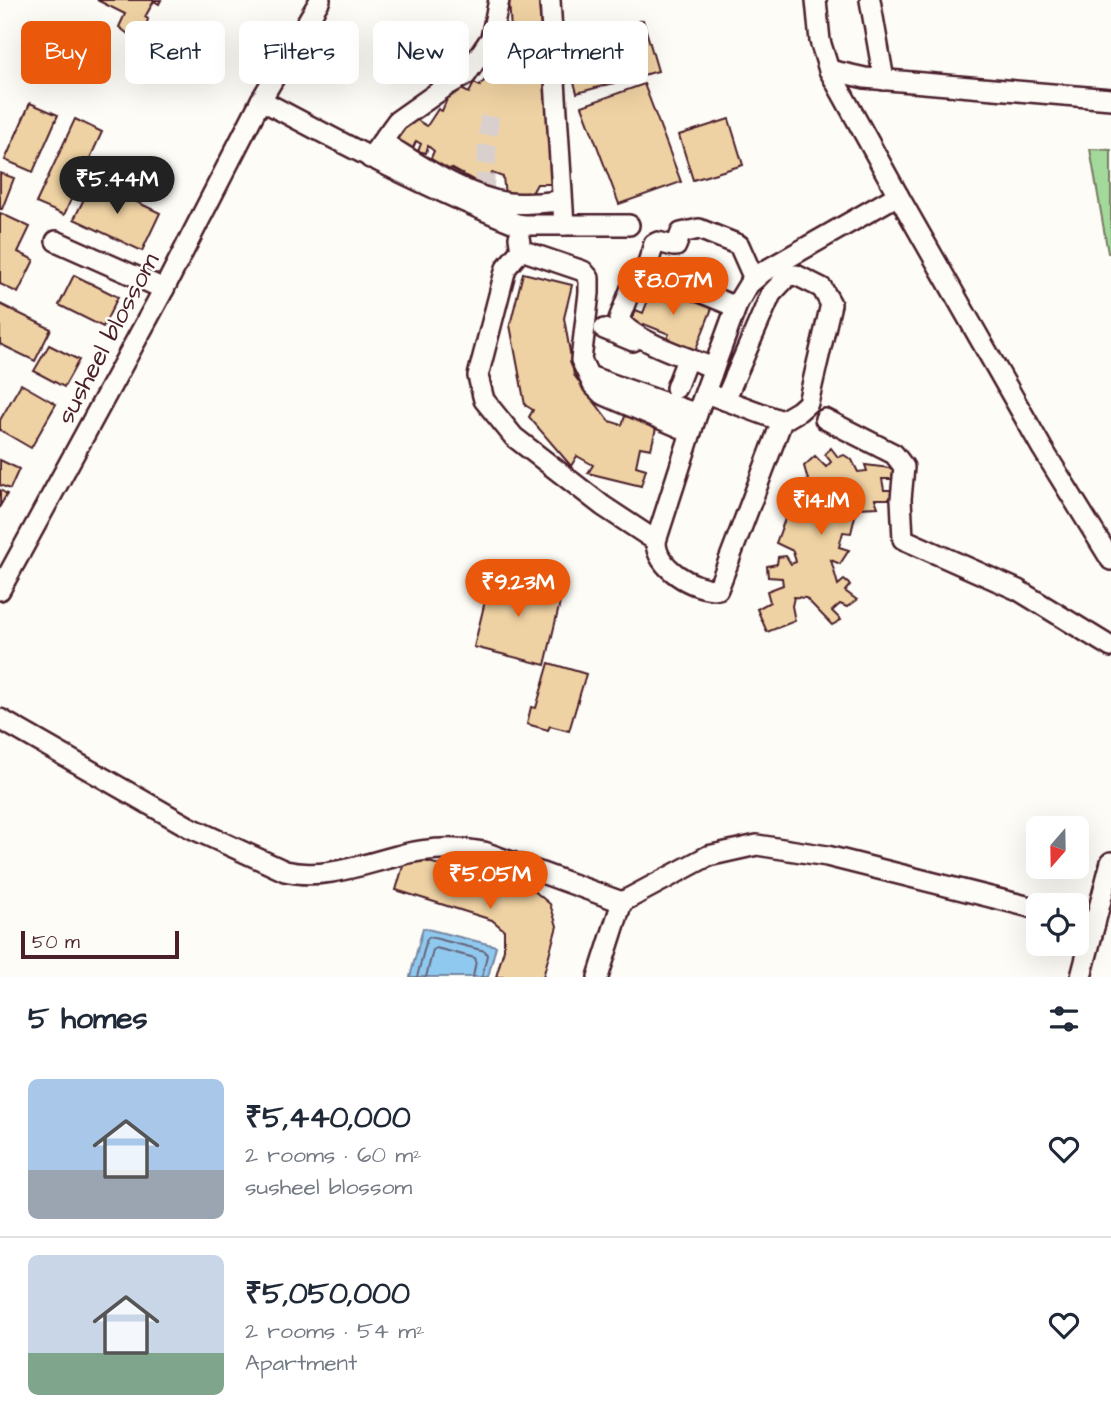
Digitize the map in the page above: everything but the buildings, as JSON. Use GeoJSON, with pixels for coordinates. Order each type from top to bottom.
{"type":"FeatureCollection","features":[{"type":"Feature","properties":{"kind":"street","name":"susheel blossom"},"geometry":{"type":"LineString","coordinates":[[0,590],[164,289],[261,100],[320,0]]}},
{"type":"Feature","properties":{"kind":"street"},"geometry":{"type":"LineString","coordinates":[[376,150],[397,121],[466,75],[491,38],[499,0]]}},
{"type":"Feature","properties":{"kind":"street"},"geometry":{"type":"LineString","coordinates":[[550,0],[564,225]]}},
{"type":"Feature","properties":{"kind":"street"},"geometry":{"type":"LineString","coordinates":[[816,0],[820,41],[829,70],[1042,448],[1111,560]]}},
{"type":"Feature","properties":{"kind":"street"},"geometry":{"type":"LineString","coordinates":[[870,0],[884,80]]}},
{"type":"Feature","properties":{"kind":"street"},"geometry":{"type":"LineString","coordinates":[[829,70],[884,80],[1111,99]]}},
{"type":"Feature","properties":{"kind":"street"},"geometry":{"type":"LineString","coordinates":[[261,100],[466,191],[509,203],[562,201]]}},
{"type":"Feature","properties":{"kind":"street"},"geometry":{"type":"LineString","coordinates":[[376,150],[467,204],[517,224],[629,225]]}},
{"type":"Feature","properties":{"kind":"street"},"geometry":{"type":"LineString","coordinates":[[725,400],[771,294],[788,276],[796,275],[822,288],[831,304],[808,402],[782,421],[718,589],[708,590],[668,569],[656,550],[656,541],[694,423],[735,311],[749,284],[763,272],[898,194]]}},
{"type":"Feature","properties":{"kind":"street"},"geometry":{"type":"LineString","coordinates":[[517,224],[521,250],[506,268],[478,376],[484,400],[513,437],[603,506],[656,541]]}},
{"type":"Feature","properties":{"kind":"street"},"geometry":{"type":"LineString","coordinates":[[735,311],[650,271],[647,266],[654,244],[658,242],[674,247],[681,233],[699,229],[739,245],[754,279]]}},
{"type":"Feature","properties":{"kind":"street"},"geometry":{"type":"LineString","coordinates":[[56,241],[164,289]]}},
{"type":"Feature","properties":{"kind":"street"},"geometry":{"type":"LineString","coordinates":[[521,250],[583,271],[589,278],[581,360],[588,376],[694,423]]}},
{"type":"Feature","properties":{"kind":"street"},"geometry":{"type":"LineString","coordinates":[[713,371],[648,342],[622,326],[619,319],[633,283],[639,278],[735,311]]}},
{"type":"Feature","properties":{"kind":"street"},"geometry":{"type":"LineString","coordinates":[[604,329],[713,371]]}},
{"type":"Feature","properties":{"kind":"street"},"geometry":{"type":"LineString","coordinates":[[676,388],[686,362]]}},
{"type":"Feature","properties":{"kind":"street"},"geometry":{"type":"LineString","coordinates":[[705,393],[782,421]]}},
{"type":"Feature","properties":{"kind":"street"},"geometry":{"type":"LineString","coordinates":[[825,419],[894,454],[904,467],[901,499],[903,539],[1018,590],[1111,647]]}},
{"type":"Feature","properties":{"kind":"street"},"geometry":{"type":"LineString","coordinates":[[0,719],[189,827],[285,872],[313,875],[399,855],[465,848],[484,852],[622,902]]}},
{"type":"Feature","properties":{"kind":"street"},"geometry":{"type":"LineString","coordinates":[[598,977],[622,902],[708,856],[757,845],[827,856],[1026,906]]}},
{"type":"Feature","properties":{"kind":"street"},"geometry":{"type":"LineString","coordinates":[[1081,977],[1111,862]]}},
{"type":"Feature","properties":{"kind":"street"},"geometry":{"type":"LineString","coordinates":[[1089,922],[1096,924]]}},
{"type":"Feature","properties":{"kind":"green space"},"geometry":{"type":"Polygon","coordinates":[[[1090,149],[1111,150],[1111,253],[1108,253],[1090,149]]]}},
{"type":"Feature","properties":{"kind":"water"},"geometry":{"type":"Polygon","coordinates":[[[423,928],[496,946],[488,977],[410,977],[423,928]]]}},
{"type":"Feature","properties":{"kind":"tunnel"},"geometry":{"type":"LineString","coordinates":[[484,193],[490,110]]}}]}
